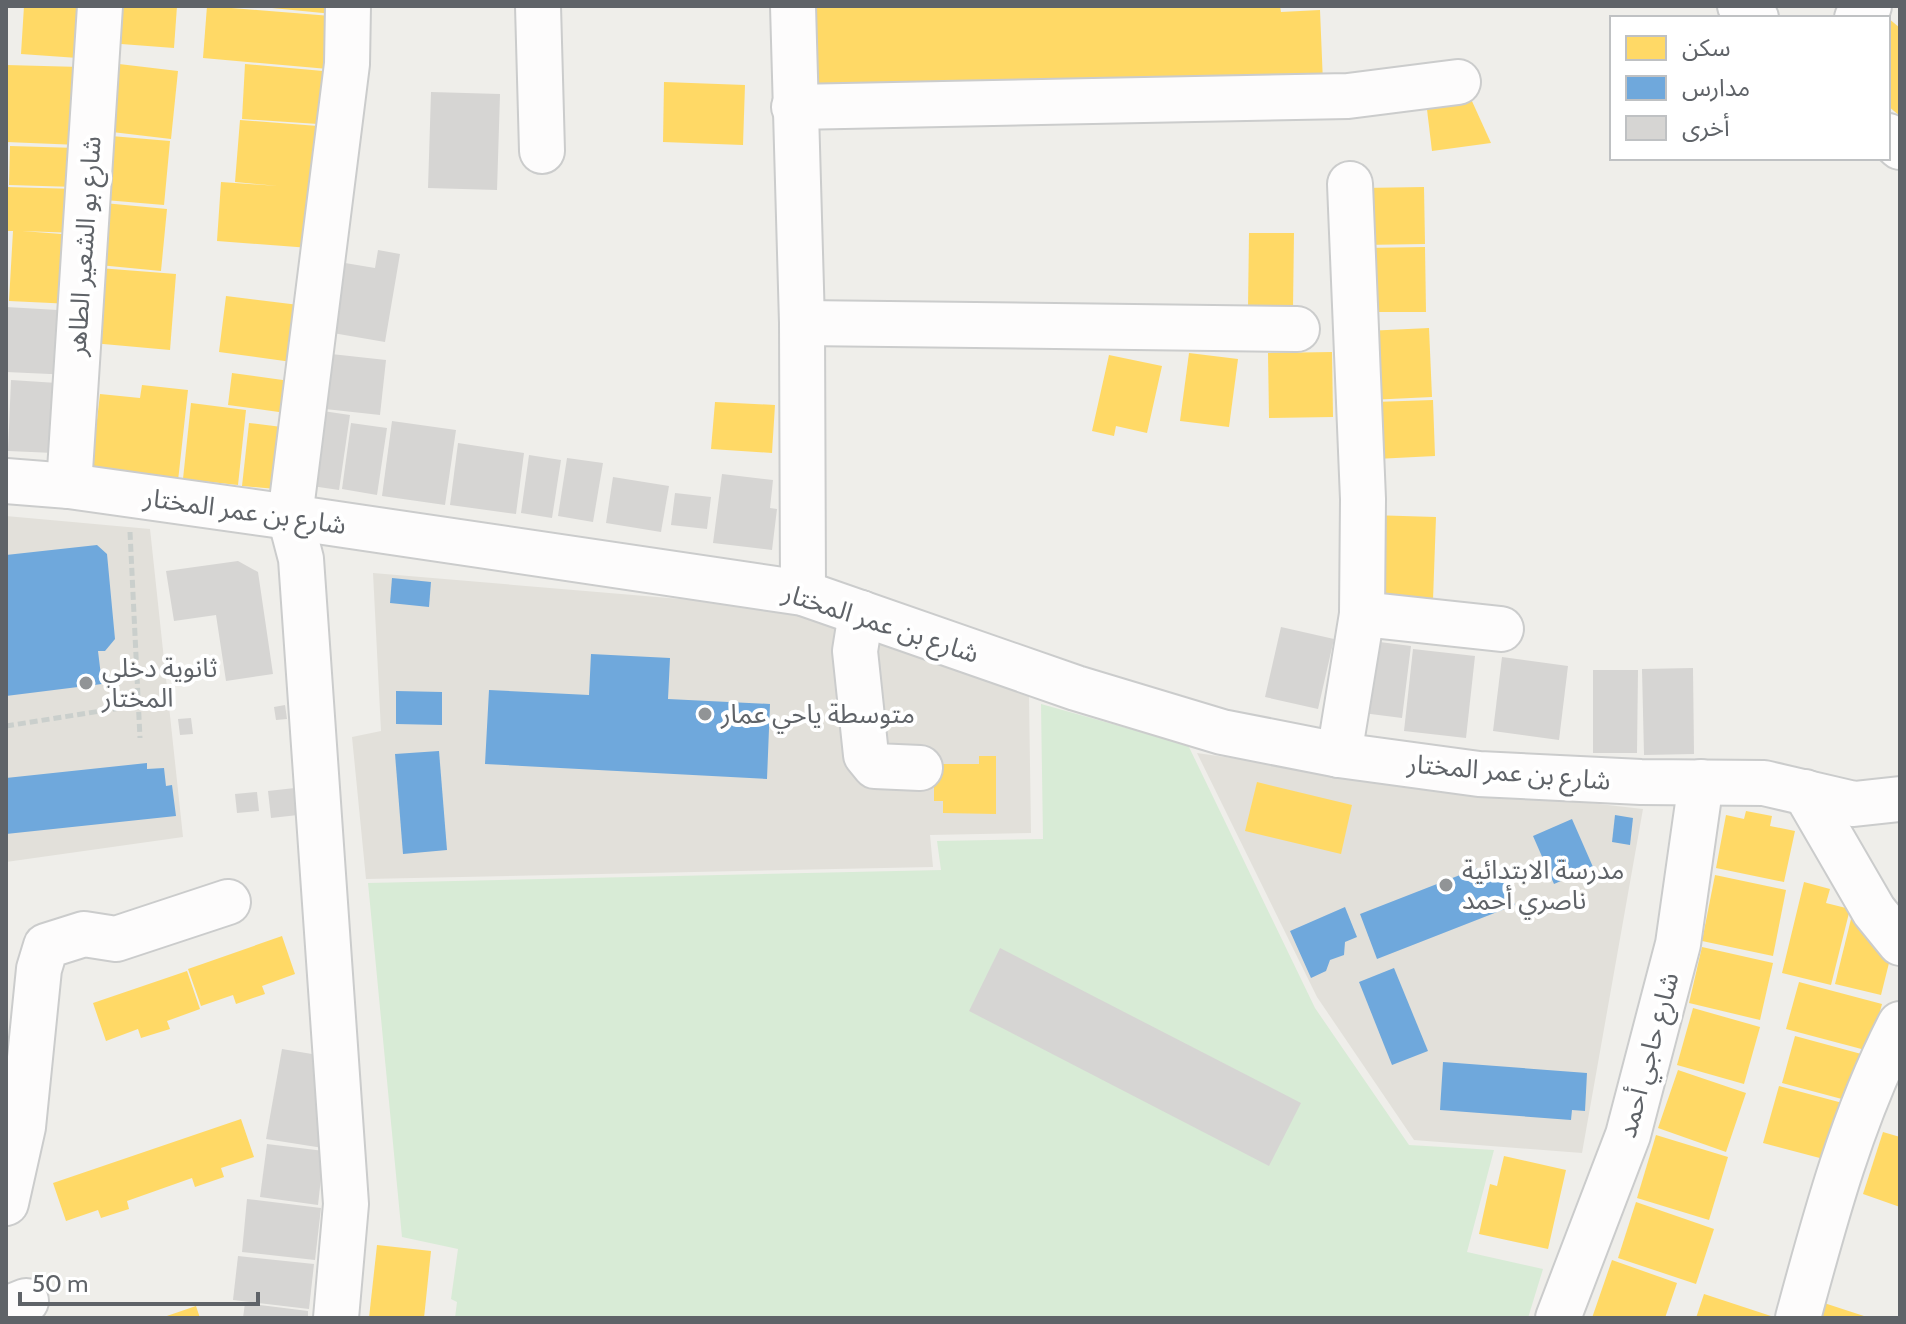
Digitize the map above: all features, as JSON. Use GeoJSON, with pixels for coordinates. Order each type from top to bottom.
{"type":"FeatureCollection","features":[{"type":"Feature","properties":{"kind":"street","name":"شارع بو الشعير الطاهر"},"geometry":{"type":"LineString","coordinates":[[69,486],[100,6]]}},
{"type":"Feature","properties":{"kind":"street"},"geometry":{"type":"LineString","coordinates":[[336,1318],[346,1204],[301,559],[290,517],[347,64],[348,6]]}},
{"type":"Feature","properties":{"kind":"street"},"geometry":{"type":"LineString","coordinates":[[538,6],[542,151]]}},
{"type":"Feature","properties":{"kind":"street"},"geometry":{"type":"LineString","coordinates":[[793,6],[802,323],[803,593]]}},
{"type":"Feature","properties":{"kind":"street"},"geometry":{"type":"LineString","coordinates":[[794,107],[1348,96],[1458,82]]}},
{"type":"Feature","properties":{"kind":"street"},"geometry":{"type":"LineString","coordinates":[[1339,755],[1362,614],[1363,499],[1350,184]]}},
{"type":"Feature","properties":{"kind":"street"},"geometry":{"type":"LineString","coordinates":[[802,323],[1297,329]]}},
{"type":"Feature","properties":{"kind":"street","name":"شارع بن عمر المختار"},"geometry":{"type":"LineString","coordinates":[[6,481],[69,486],[290,517],[803,593],[1076,688],[1222,732],[1339,755],[1479,774],[1641,782],[1764,783],[1854,804],[1900,799]]}},
{"type":"Feature","properties":{"kind":"street"},"geometry":{"type":"LineString","coordinates":[[861,613],[855,651],[866,755],[875,766],[920,768]]}},
{"type":"Feature","properties":{"kind":"street"},"geometry":{"type":"LineString","coordinates":[[1362,614],[1501,629]]}},
{"type":"Feature","properties":{"kind":"street","name":"شارع حاجي أحمد"},"geometry":{"type":"LineString","coordinates":[[1558,1318],[1628,1135],[1678,944],[1701,782]]}},
{"type":"Feature","properties":{"kind":"street"},"geometry":{"type":"LineString","coordinates":[[1805,792],[1874,911],[1900,943]]}},
{"type":"Feature","properties":{"kind":"street"},"geometry":{"type":"LineString","coordinates":[[6,1203],[42,1120],[39,969],[46,946],[84,934],[116,939],[228,902]]}},
{"type":"Feature","properties":{"kind":"street"},"geometry":{"type":"LineString","coordinates":[[1798,1318],[1829,1204],[1855,1129],[1900,1024]]}},
{"type":"Feature","properties":{"kind":"path"},"geometry":{"type":"LineString","coordinates":[[128,495],[140,738]]}},
{"type":"Feature","properties":{"kind":"path"},"geometry":{"type":"LineString","coordinates":[[6,726],[139,705]]}},
{"type":"Feature","properties":{"kind":"shaded area","name":"ثانوية دخلي المختار"},"geometry":{"type":"Polygon","coordinates":[[[6,516],[150,529],[183,837],[6,862],[6,516]]]}},
{"type":"Feature","properties":{"kind":"shaded area","name":"متوسطة ياحي عمار"},"geometry":{"type":"Polygon","coordinates":[[[373,573],[811,610],[1029,696],[1031,833],[930,835],[933,867],[366,879],[352,737],[381,731],[373,573]]]}},
{"type":"Feature","properties":{"kind":"shaded area","name":"مدرسة الابتدائية ناصري أحمد"},"geometry":{"type":"Polygon","coordinates":[[[1197,753],[1378,779],[1643,809],[1582,1153],[1414,1140],[1317,997],[1197,753]]]}},
{"type":"Feature","properties":{"kind":"green space"},"geometry":{"type":"Polygon","coordinates":[[[1041,704],[1188,745],[1315,1008],[1409,1145],[1494,1150],[1467,1252],[1543,1269],[1528,1318],[455,1318],[457,1302],[451,1299],[458,1249],[402,1237],[368,883],[941,870],[937,841],[1043,839],[1041,704]]]}},
{"type":"Feature","properties":{"kind":"building: سكن"},"geometry":{"type":"Polygon","coordinates":[[[24,6],[81,6],[78,58],[21,54],[24,6]]]}},
{"type":"Feature","properties":{"kind":"building: سكن"},"geometry":{"type":"Polygon","coordinates":[[[111,6],[177,6],[174,48],[108,43],[111,6]]]}},
{"type":"Feature","properties":{"kind":"building: سكن"},"geometry":{"type":"Polygon","coordinates":[[[207,6],[331,16],[328,69],[203,58],[207,6]]]}},
{"type":"Feature","properties":{"kind":"building: سكن"},"geometry":{"type":"Polygon","coordinates":[[[272,6],[334,6],[333,14],[272,6]]]}},
{"type":"Feature","properties":{"kind":"building: سكن"},"geometry":{"type":"Polygon","coordinates":[[[808,6],[1280,6],[1281,12],[1320,10],[1323,83],[811,87],[808,6]]]}},
{"type":"Feature","properties":{"kind":"building: سكن"},"geometry":{"type":"Polygon","coordinates":[[[1890,20],[1900,28],[1900,116],[1890,108],[1890,20]]]}},
{"type":"Feature","properties":{"kind":"building: سكن"},"geometry":{"type":"Polygon","coordinates":[[[119,64],[178,71],[171,139],[112,132],[119,64]]]}},
{"type":"Feature","properties":{"kind":"building: سكن"},"geometry":{"type":"Polygon","coordinates":[[[245,64],[323,71],[318,124],[242,119],[245,64]]]}},
{"type":"Feature","properties":{"kind":"building: سكن"},"geometry":{"type":"Polygon","coordinates":[[[6,65],[81,67],[79,145],[6,142],[6,65]]]}},
{"type":"Feature","properties":{"kind":"building: سكن"},"geometry":{"type":"Polygon","coordinates":[[[664,82],[745,85],[743,145],[663,142],[664,82]]]}},
{"type":"Feature","properties":{"kind":"building: سكن"},"geometry":{"type":"Polygon","coordinates":[[[1466,88],[1491,143],[1432,151],[1425,93],[1466,88]]]}},
{"type":"Feature","properties":{"kind":"building: سكن"},"geometry":{"type":"Polygon","coordinates":[[[240,120],[318,126],[310,248],[217,241],[221,182],[278,186],[235,182],[240,120]]]}},
{"type":"Feature","properties":{"kind":"building: سكن"},"geometry":{"type":"Polygon","coordinates":[[[111,136],[170,141],[164,205],[105,200],[111,136]]]}},
{"type":"Feature","properties":{"kind":"building: سكن"},"geometry":{"type":"Polygon","coordinates":[[[10,146],[77,148],[76,187],[9,185],[10,146]]]}},
{"type":"Feature","properties":{"kind":"building: سكن"},"geometry":{"type":"Polygon","coordinates":[[[6,187],[77,189],[76,233],[22,231],[75,235],[72,304],[9,301],[13,231],[6,231],[6,187]]]}},
{"type":"Feature","properties":{"kind":"building: سكن"},"geometry":{"type":"Polygon","coordinates":[[[1424,187],[1425,244],[1363,245],[1362,188],[1424,187]]]}},
{"type":"Feature","properties":{"kind":"building: سكن"},"geometry":{"type":"Polygon","coordinates":[[[104,203],[167,209],[161,271],[99,265],[104,203]]]}},
{"type":"Feature","properties":{"kind":"building: سكن"},"geometry":{"type":"Polygon","coordinates":[[[1249,233],[1294,233],[1293,308],[1248,308],[1249,233]]]}},
{"type":"Feature","properties":{"kind":"building: سكن"},"geometry":{"type":"Polygon","coordinates":[[[1425,247],[1426,312],[1365,312],[1364,248],[1425,247]]]}},
{"type":"Feature","properties":{"kind":"building: سكن"},"geometry":{"type":"Polygon","coordinates":[[[99,268],[176,274],[170,350],[92,343],[99,268]]]}},
{"type":"Feature","properties":{"kind":"building: سكن"},"geometry":{"type":"Polygon","coordinates":[[[226,296],[307,306],[299,363],[219,352],[226,296]]]}},
{"type":"Feature","properties":{"kind":"building: سكن"},"geometry":{"type":"Polygon","coordinates":[[[1429,328],[1432,397],[1369,400],[1366,331],[1429,328]]]}},
{"type":"Feature","properties":{"kind":"building: سكن"},"geometry":{"type":"Polygon","coordinates":[[[1332,352],[1333,417],[1269,418],[1268,353],[1332,352]]]}},
{"type":"Feature","properties":{"kind":"building: سكن"},"geometry":{"type":"Polygon","coordinates":[[[1189,353],[1238,359],[1229,427],[1180,421],[1189,353]]]}},
{"type":"Feature","properties":{"kind":"building: سكن"},"geometry":{"type":"Polygon","coordinates":[[[1109,355],[1162,366],[1147,433],[1116,426],[1114,436],[1092,431],[1109,355]]]}},
{"type":"Feature","properties":{"kind":"building: سكن"},"geometry":{"type":"Polygon","coordinates":[[[232,373],[290,381],[286,413],[228,405],[232,373]]]}},
{"type":"Feature","properties":{"kind":"building: سكن"},"geometry":{"type":"Polygon","coordinates":[[[142,385],[188,390],[178,481],[91,472],[100,394],[140,398],[142,385]]]}},
{"type":"Feature","properties":{"kind":"building: سكن"},"geometry":{"type":"Polygon","coordinates":[[[1433,400],[1435,456],[1376,459],[1374,402],[1433,400]]]}},
{"type":"Feature","properties":{"kind":"building: سكن"},"geometry":{"type":"Polygon","coordinates":[[[715,402],[775,405],[772,453],[711,449],[715,402]]]}},
{"type":"Feature","properties":{"kind":"building: سكن"},"geometry":{"type":"Polygon","coordinates":[[[191,403],[246,410],[238,485],[183,479],[191,403]]]}},
{"type":"Feature","properties":{"kind":"building: سكن"},"geometry":{"type":"Polygon","coordinates":[[[249,423],[282,427],[276,489],[242,486],[249,423]]]}},
{"type":"Feature","properties":{"kind":"building: سكن"},"geometry":{"type":"Polygon","coordinates":[[[1370,515],[1436,517],[1433,600],[1367,597],[1370,515]]]}},
{"type":"Feature","properties":{"kind":"building: سكن"},"geometry":{"type":"Polygon","coordinates":[[[979,756],[996,756],[996,814],[943,813],[943,801],[934,801],[934,764],[979,764],[979,756]]]}},
{"type":"Feature","properties":{"kind":"building: سكن"},"geometry":{"type":"Polygon","coordinates":[[[1257,782],[1352,805],[1341,854],[1245,831],[1257,782]]]}},
{"type":"Feature","properties":{"kind":"building: سكن"},"geometry":{"type":"Polygon","coordinates":[[[1746,811],[1772,816],[1770,826],[1795,831],[1784,882],[1716,868],[1726,815],[1744,819],[1746,811]]]}},
{"type":"Feature","properties":{"kind":"building: سكن"},"geometry":{"type":"Polygon","coordinates":[[[1715,875],[1786,890],[1773,956],[1702,941],[1715,875]]]}},
{"type":"Feature","properties":{"kind":"building: سكن"},"geometry":{"type":"Polygon","coordinates":[[[1804,882],[1830,889],[1826,903],[1850,909],[1831,985],[1782,973],[1804,882]]]}},
{"type":"Feature","properties":{"kind":"building: سكن"},"geometry":{"type":"Polygon","coordinates":[[[1851,919],[1867,923],[1891,955],[1881,995],[1835,984],[1851,919]]]}},
{"type":"Feature","properties":{"kind":"building: سكن"},"geometry":{"type":"Polygon","coordinates":[[[282,936],[295,974],[262,986],[265,994],[236,1004],[233,995],[201,1006],[188,969],[282,936]]]}},
{"type":"Feature","properties":{"kind":"building: سكن"},"geometry":{"type":"Polygon","coordinates":[[[1702,947],[1773,963],[1760,1020],[1689,1003],[1702,947]]]}},
{"type":"Feature","properties":{"kind":"building: سكن"},"geometry":{"type":"Polygon","coordinates":[[[187,971],[200,1009],[167,1021],[170,1029],[141,1038],[138,1029],[106,1041],[93,1003],[187,971]]]}},
{"type":"Feature","properties":{"kind":"building: سكن"},"geometry":{"type":"Polygon","coordinates":[[[1799,982],[1882,1004],[1869,1051],[1786,1029],[1799,982]]]}},
{"type":"Feature","properties":{"kind":"building: سكن"},"geometry":{"type":"Polygon","coordinates":[[[1693,1008],[1760,1027],[1744,1084],[1677,1065],[1693,1008]]]}},
{"type":"Feature","properties":{"kind":"building: سكن"},"geometry":{"type":"Polygon","coordinates":[[[1795,1036],[1865,1055],[1853,1102],[1782,1083],[1795,1036]]]}},
{"type":"Feature","properties":{"kind":"building: سكن"},"geometry":{"type":"Polygon","coordinates":[[[1678,1070],[1746,1093],[1726,1152],[1658,1128],[1678,1070]]]}},
{"type":"Feature","properties":{"kind":"building: سكن"},"geometry":{"type":"Polygon","coordinates":[[[1779,1086],[1850,1105],[1835,1162],[1763,1143],[1779,1086]]]}},
{"type":"Feature","properties":{"kind":"building: سكن"},"geometry":{"type":"Polygon","coordinates":[[[241,1119],[254,1157],[221,1168],[224,1177],[195,1187],[192,1178],[127,1201],[129,1209],[101,1218],[98,1210],[66,1221],[53,1183],[241,1119]]]}},
{"type":"Feature","properties":{"kind":"building: سكن"},"geometry":{"type":"Polygon","coordinates":[[[1883,1132],[1900,1137],[1900,1207],[1863,1194],[1883,1132]]]}},
{"type":"Feature","properties":{"kind":"building: سكن"},"geometry":{"type":"Polygon","coordinates":[[[1656,1135],[1728,1157],[1709,1220],[1637,1198],[1656,1135]]]}},
{"type":"Feature","properties":{"kind":"building: سكن"},"geometry":{"type":"Polygon","coordinates":[[[1504,1156],[1566,1170],[1548,1249],[1479,1234],[1490,1184],[1497,1186],[1504,1156]]]}},
{"type":"Feature","properties":{"kind":"building: سكن"},"geometry":{"type":"Polygon","coordinates":[[[1636,1202],[1714,1229],[1696,1284],[1618,1258],[1636,1202]]]}},
{"type":"Feature","properties":{"kind":"building: سكن"},"geometry":{"type":"Polygon","coordinates":[[[377,1245],[431,1251],[424,1318],[369,1318],[377,1245]]]}},
{"type":"Feature","properties":{"kind":"building: سكن"},"geometry":{"type":"Polygon","coordinates":[[[1612,1260],[1677,1283],[1665,1318],[1592,1318],[1612,1260]]]}},
{"type":"Feature","properties":{"kind":"building: سكن"},"geometry":{"type":"Polygon","coordinates":[[[1704,1294],[1774,1317],[1774,1318],[1696,1318],[1704,1294]]]}},
{"type":"Feature","properties":{"kind":"building: سكن"},"geometry":{"type":"Polygon","coordinates":[[[1818,1301],[1867,1317],[1867,1318],[1812,1318],[1818,1301]]]}},
{"type":"Feature","properties":{"kind":"building: سكن"},"geometry":{"type":"Polygon","coordinates":[[[196,1306],[200,1318],[161,1318],[196,1306]]]}},
{"type":"Feature","properties":{"kind":"building: مدارس"},"geometry":{"type":"Polygon","coordinates":[[[97,545],[107,554],[115,639],[105,651],[98,651],[102,684],[6,696],[6,555],[97,545]]]}},
{"type":"Feature","properties":{"kind":"building: مدارس"},"geometry":{"type":"Polygon","coordinates":[[[392,578],[431,582],[429,607],[390,603],[392,578]]]}},
{"type":"Feature","properties":{"kind":"building: مدارس"},"geometry":{"type":"Polygon","coordinates":[[[591,654],[670,658],[668,699],[770,704],[767,779],[485,764],[489,690],[589,695],[591,654]]]}},
{"type":"Feature","properties":{"kind":"building: مدارس"},"geometry":{"type":"Polygon","coordinates":[[[396,691],[442,692],[442,725],[396,724],[396,691]]]}},
{"type":"Feature","properties":{"kind":"building: مدارس"},"geometry":{"type":"Polygon","coordinates":[[[439,751],[447,850],[403,854],[395,754],[439,751]]]}},
{"type":"Feature","properties":{"kind":"building: مدارس"},"geometry":{"type":"Polygon","coordinates":[[[147,763],[147,769],[164,768],[166,786],[172,785],[176,816],[6,834],[6,778],[147,763]]]}},
{"type":"Feature","properties":{"kind":"building: مدارس"},"geometry":{"type":"Polygon","coordinates":[[[1615,815],[1633,818],[1630,845],[1612,842],[1615,815]]]}},
{"type":"Feature","properties":{"kind":"building: مدارس"},"geometry":{"type":"Polygon","coordinates":[[[1572,819],[1593,867],[1554,884],[1533,836],[1572,819]]]}},
{"type":"Feature","properties":{"kind":"building: مدارس"},"geometry":{"type":"Polygon","coordinates":[[[1478,868],[1483,879],[1502,872],[1515,905],[1377,959],[1360,914],[1478,868]]]}},
{"type":"Feature","properties":{"kind":"building: مدارس"},"geometry":{"type":"Polygon","coordinates":[[[1345,907],[1357,937],[1345,942],[1344,955],[1330,960],[1326,971],[1311,978],[1290,931],[1345,907]]]}},
{"type":"Feature","properties":{"kind":"building: مدارس"},"geometry":{"type":"Polygon","coordinates":[[[1394,968],[1428,1051],[1392,1065],[1359,982],[1394,968]]]}},
{"type":"Feature","properties":{"kind":"building: مدارس"},"geometry":{"type":"Polygon","coordinates":[[[1443,1062],[1587,1073],[1585,1111],[1572,1110],[1571,1120],[1440,1110],[1443,1062]]]}},
{"type":"Feature","properties":{"kind":"building: أخرى"},"geometry":{"type":"Polygon","coordinates":[[[431,92],[500,94],[497,190],[428,188],[431,92]]]}},
{"type":"Feature","properties":{"kind":"building: أخرى"},"geometry":{"type":"Polygon","coordinates":[[[378,250],[400,254],[385,342],[327,332],[339,262],[375,268],[378,250]]]}},
{"type":"Feature","properties":{"kind":"building: أخرى"},"geometry":{"type":"Polygon","coordinates":[[[6,307],[75,311],[72,375],[6,372],[6,307]]]}},
{"type":"Feature","properties":{"kind":"building: أخرى"},"geometry":{"type":"Polygon","coordinates":[[[322,353],[386,360],[380,415],[316,408],[322,353]]]}},
{"type":"Feature","properties":{"kind":"building: أخرى"},"geometry":{"type":"Polygon","coordinates":[[[11,380],[57,383],[54,453],[8,451],[11,380]]]}},
{"type":"Feature","properties":{"kind":"building: أخرى"},"geometry":{"type":"Polygon","coordinates":[[[316,410],[350,415],[339,490],[305,485],[316,410]]]}},
{"type":"Feature","properties":{"kind":"building: أخرى"},"geometry":{"type":"Polygon","coordinates":[[[392,421],[456,430],[445,505],[382,496],[392,421]]]}},
{"type":"Feature","properties":{"kind":"building: أخرى"},"geometry":{"type":"Polygon","coordinates":[[[351,423],[387,428],[377,495],[342,489],[351,423]]]}},
{"type":"Feature","properties":{"kind":"building: أخرى"},"geometry":{"type":"Polygon","coordinates":[[[458,443],[524,453],[516,514],[450,505],[458,443]]]}},
{"type":"Feature","properties":{"kind":"building: أخرى"},"geometry":{"type":"Polygon","coordinates":[[[529,455],[561,460],[552,518],[521,513],[529,455]]]}},
{"type":"Feature","properties":{"kind":"building: أخرى"},"geometry":{"type":"Polygon","coordinates":[[[567,458],[603,463],[593,522],[558,516],[567,458]]]}},
{"type":"Feature","properties":{"kind":"building: أخرى"},"geometry":{"type":"Polygon","coordinates":[[[722,474],[773,480],[770,508],[777,509],[772,550],[713,543],[722,474]]]}},
{"type":"Feature","properties":{"kind":"building: أخرى"},"geometry":{"type":"Polygon","coordinates":[[[613,477],[669,486],[661,532],[606,523],[613,477]]]}},
{"type":"Feature","properties":{"kind":"building: أخرى"},"geometry":{"type":"Polygon","coordinates":[[[675,493],[711,497],[707,529],[671,525],[675,493]]]}},
{"type":"Feature","properties":{"kind":"building: أخرى"},"geometry":{"type":"Polygon","coordinates":[[[238,561],[258,572],[273,674],[226,681],[216,615],[174,621],[166,571],[238,561]]]}},
{"type":"Feature","properties":{"kind":"building: أخرى"},"geometry":{"type":"Polygon","coordinates":[[[1281,627],[1334,639],[1318,709],[1265,697],[1281,627]]]}},
{"type":"Feature","properties":{"kind":"building: أخرى"},"geometry":{"type":"Polygon","coordinates":[[[1364,640],[1411,646],[1402,718],[1355,712],[1364,640]]]}},
{"type":"Feature","properties":{"kind":"building: أخرى"},"geometry":{"type":"Polygon","coordinates":[[[1413,649],[1475,656],[1466,738],[1404,731],[1413,649]]]}},
{"type":"Feature","properties":{"kind":"building: أخرى"},"geometry":{"type":"Polygon","coordinates":[[[1502,657],[1568,666],[1559,740],[1493,731],[1502,657]]]}},
{"type":"Feature","properties":{"kind":"building: أخرى"},"geometry":{"type":"Polygon","coordinates":[[[1693,668],[1694,754],[1644,755],[1642,669],[1693,668]]]}},
{"type":"Feature","properties":{"kind":"building: أخرى"},"geometry":{"type":"Polygon","coordinates":[[[1593,670],[1638,670],[1637,753],[1593,753],[1593,670]]]}},
{"type":"Feature","properties":{"kind":"building: أخرى"},"geometry":{"type":"Polygon","coordinates":[[[285,705],[287,719],[276,720],[274,707],[285,705]]]}},
{"type":"Feature","properties":{"kind":"building: أخرى"},"geometry":{"type":"Polygon","coordinates":[[[191,718],[193,734],[180,735],[178,719],[191,718]]]}},
{"type":"Feature","properties":{"kind":"building: أخرى"},"geometry":{"type":"Polygon","coordinates":[[[295,788],[298,815],[271,818],[268,791],[295,788]]]}},
{"type":"Feature","properties":{"kind":"building: أخرى"},"geometry":{"type":"Polygon","coordinates":[[[257,792],[259,811],[237,813],[235,794],[257,792]]]}},
{"type":"Feature","properties":{"kind":"building: أخرى"},"geometry":{"type":"Polygon","coordinates":[[[1000,948],[1301,1103],[1269,1166],[969,1011],[1000,948]]]}},
{"type":"Feature","properties":{"kind":"building: أخرى"},"geometry":{"type":"Polygon","coordinates":[[[282,1049],[318,1055],[323,1148],[266,1139],[282,1049]]]}},
{"type":"Feature","properties":{"kind":"building: أخرى"},"geometry":{"type":"Polygon","coordinates":[[[267,1144],[324,1151],[318,1205],[260,1197],[267,1144]]]}},
{"type":"Feature","properties":{"kind":"building: أخرى"},"geometry":{"type":"Polygon","coordinates":[[[247,1199],[321,1208],[315,1260],[242,1252],[247,1199]]]}},
{"type":"Feature","properties":{"kind":"building: أخرى"},"geometry":{"type":"Polygon","coordinates":[[[238,1256],[314,1264],[309,1309],[233,1300],[238,1256]]]}},
{"type":"Feature","properties":{"kind":"building: أخرى"},"geometry":{"type":"Polygon","coordinates":[[[245,1303],[308,1311],[308,1318],[243,1318],[245,1303]]]}},
{"type":"Feature","properties":{"kind":"place","name":"ثانوية دخلي المختار"},"geometry":{"type":"Point","coordinates":[86,683]}},
{"type":"Feature","properties":{"kind":"place","name":"متوسطة ياحي عمار"},"geometry":{"type":"Point","coordinates":[705,714]}},
{"type":"Feature","properties":{"kind":"place","name":"مدرسة الابتدائية ناصري أحمد"},"geometry":{"type":"Point","coordinates":[1446,885]}}]}
